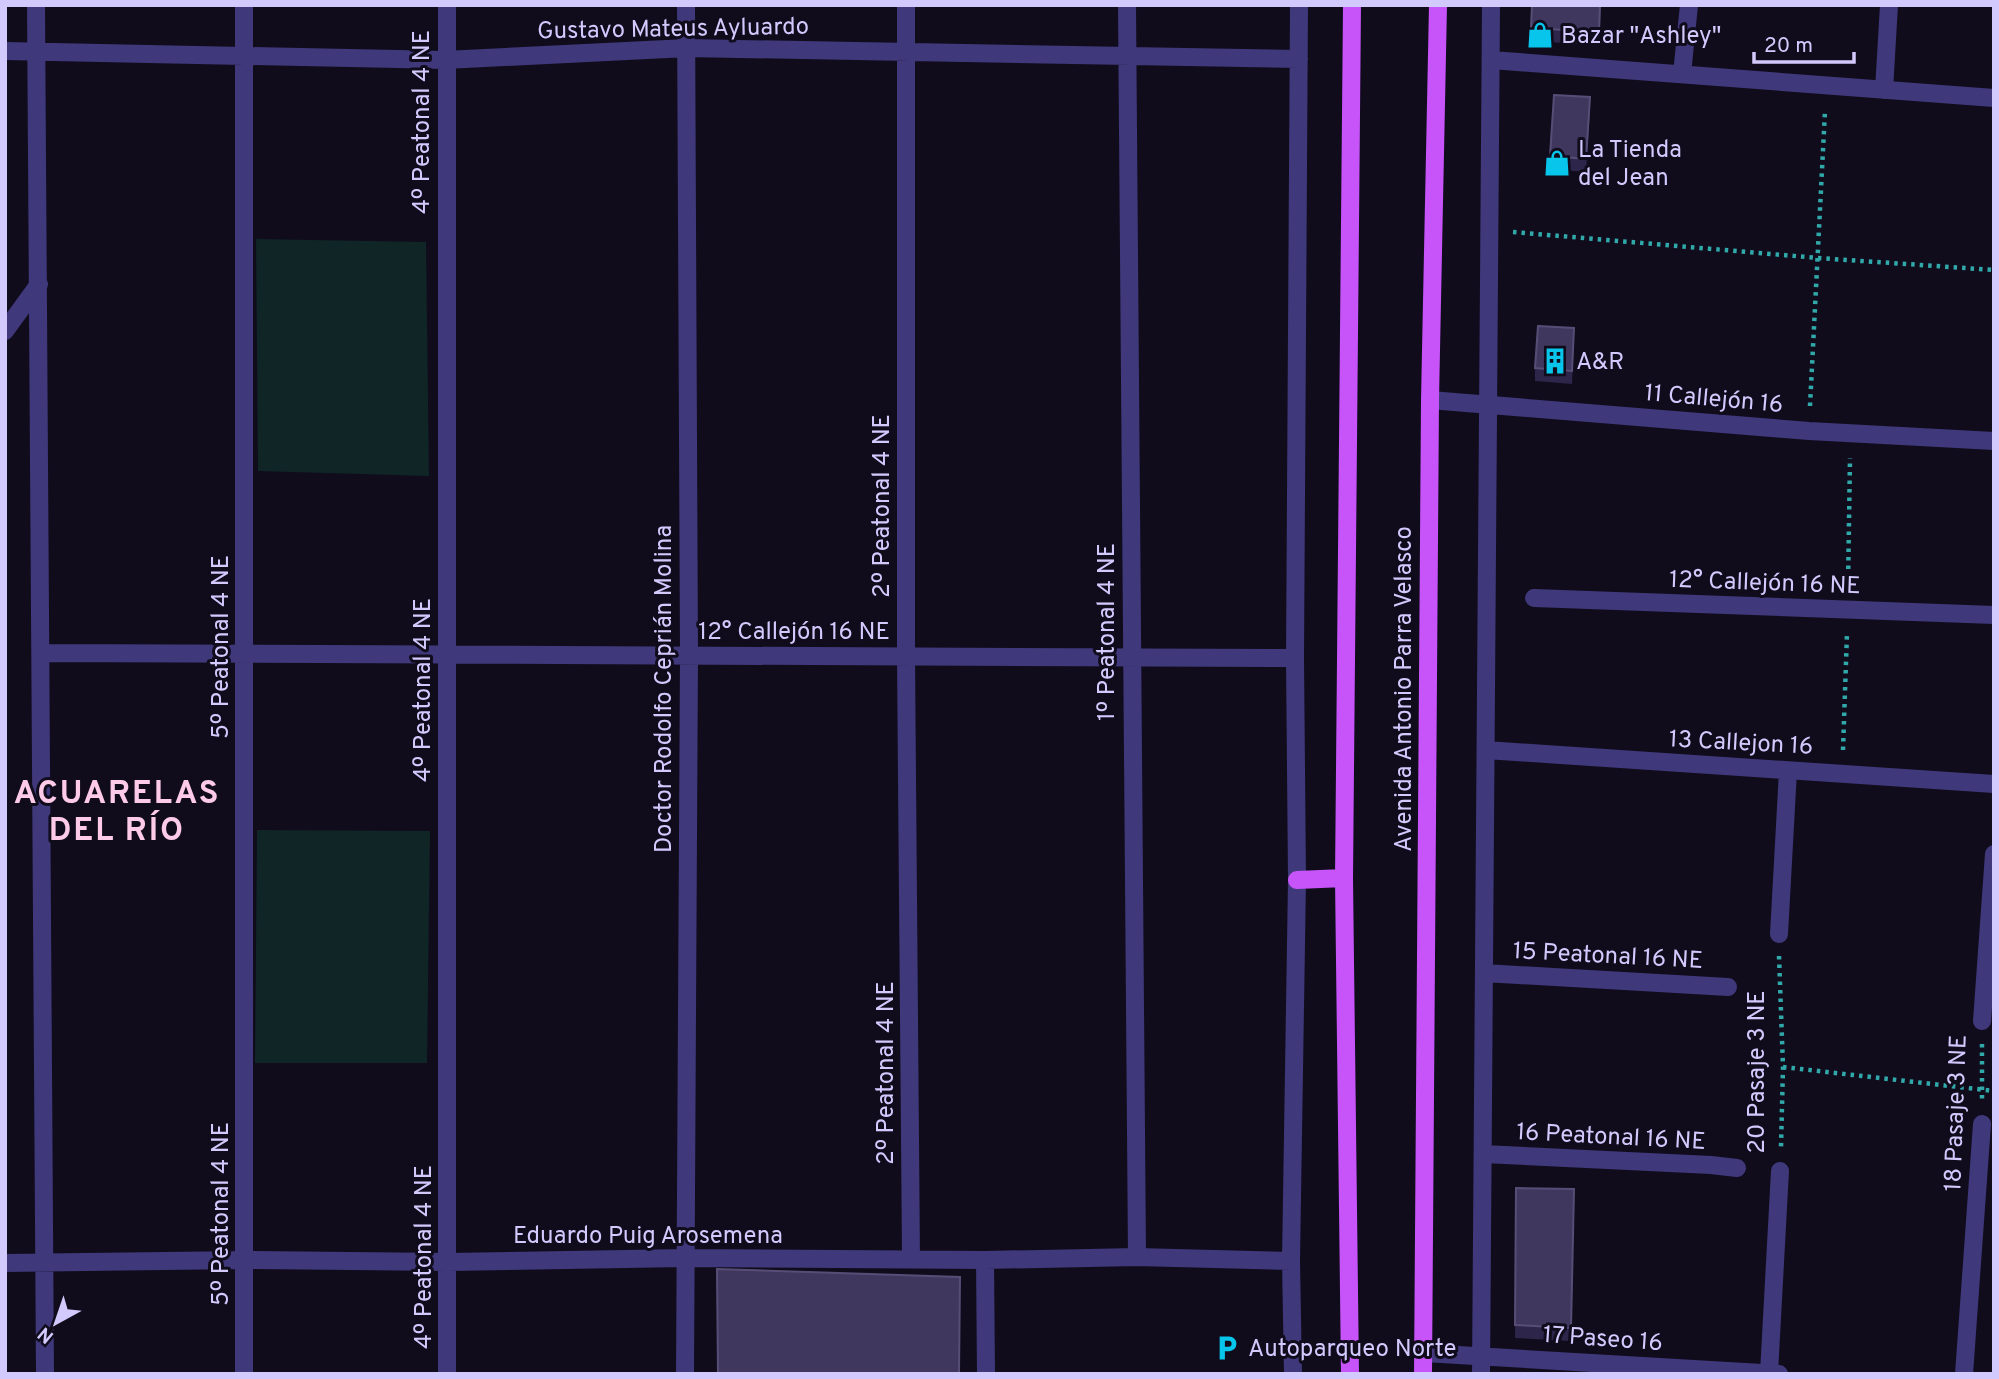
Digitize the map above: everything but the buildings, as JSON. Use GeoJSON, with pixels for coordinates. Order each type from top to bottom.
{"type":"FeatureCollection","features":[{"type":"Feature","properties":{"kind":"main road"},"geometry":{"type":"LineString","coordinates":[[1350,1374],[1344,877],[1352,5]]}},
{"type":"Feature","properties":{"kind":"main road","name":"Avenida Antonio Parra Velasco"},"geometry":{"type":"LineString","coordinates":[[1423,1374],[1430,400],[1438,5]]}},
{"type":"Feature","properties":{"kind":"main road"},"geometry":{"type":"LineString","coordinates":[[1297,880],[1344,877]]}},
{"type":"Feature","properties":{"kind":"street"},"geometry":{"type":"LineString","coordinates":[[36,5],[45,1374]]}},
{"type":"Feature","properties":{"kind":"street","name":"5º Peatonal 4 NE"},"geometry":{"type":"LineString","coordinates":[[244,5],[244,1374]]}},
{"type":"Feature","properties":{"kind":"street","name":"4º Peatonal 4 NE"},"geometry":{"type":"LineString","coordinates":[[447,5],[447,1374]]}},
{"type":"Feature","properties":{"kind":"street","name":"Doctor Rodolfo Ceprián Molina"},"geometry":{"type":"LineString","coordinates":[[685,1374],[689,656],[686,5]]}},
{"type":"Feature","properties":{"kind":"street","name":"2º Peatonal 4 NE"},"geometry":{"type":"LineString","coordinates":[[906,5],[905,656],[911,1259]]}},
{"type":"Feature","properties":{"kind":"street","name":"1º Peatonal 4 NE"},"geometry":{"type":"LineString","coordinates":[[1126,5],[1137,1257]]}},
{"type":"Feature","properties":{"kind":"street"},"geometry":{"type":"LineString","coordinates":[[1293,1374],[1291,1261],[1297,880],[1295,658],[1300,5]]}},
{"type":"Feature","properties":{"kind":"street"},"geometry":{"type":"LineString","coordinates":[[1482,1374],[1491,5]]}},
{"type":"Feature","properties":{"kind":"street"},"geometry":{"type":"LineString","coordinates":[[1682,74],[1689,5]]}},
{"type":"Feature","properties":{"kind":"street"},"geometry":{"type":"LineString","coordinates":[[1884,90],[1889,5]]}},
{"type":"Feature","properties":{"kind":"street","name":"Gustavo Mateus Ayluardo"},"geometry":{"type":"LineString","coordinates":[[5,51],[445,60],[687,48],[1299,59]]}},
{"type":"Feature","properties":{"kind":"street"},"geometry":{"type":"LineString","coordinates":[[1491,60],[1994,98]]}},
{"type":"Feature","properties":{"kind":"street"},"geometry":{"type":"LineString","coordinates":[[5,331],[39,285]]}},
{"type":"Feature","properties":{"kind":"street","name":"11 Callejón 16"},"geometry":{"type":"LineString","coordinates":[[1430,400],[1809,431],[1994,440]]}},
{"type":"Feature","properties":{"kind":"street","name":"12° Callejón 16 NE"},"geometry":{"type":"LineString","coordinates":[[1534,598],[1994,615]]}},
{"type":"Feature","properties":{"kind":"street","name":"12° Callejón 16 NE"},"geometry":{"type":"LineString","coordinates":[[41,653],[1295,658]]}},
{"type":"Feature","properties":{"kind":"street","name":"13 Callejon 16"},"geometry":{"type":"LineString","coordinates":[[1486,750],[1994,784]]}},
{"type":"Feature","properties":{"kind":"street"},"geometry":{"type":"LineString","coordinates":[[1779,934],[1788,771]]}},
{"type":"Feature","properties":{"kind":"street","name":"18 Pasaje 3 NE"},"geometry":{"type":"LineString","coordinates":[[1982,1021],[1994,853]]}},
{"type":"Feature","properties":{"kind":"street","name":"15 Peatonal 16 NE"},"geometry":{"type":"LineString","coordinates":[[1484,972],[1728,987]]}},
{"type":"Feature","properties":{"kind":"street","name":"18 Pasaje 3 NE"},"geometry":{"type":"LineString","coordinates":[[1964,1374],[1982,1124]]}},
{"type":"Feature","properties":{"kind":"street","name":"16 Peatonal 16 NE"},"geometry":{"type":"LineString","coordinates":[[1483,1154],[1737,1168]]}},
{"type":"Feature","properties":{"kind":"street","name":"20 Pasaje 3 NE"},"geometry":{"type":"LineString","coordinates":[[1769,1373],[1780,1171]]}},
{"type":"Feature","properties":{"kind":"street","name":"Eduardo Puig Arosemena"},"geometry":{"type":"LineString","coordinates":[[5,1263],[244,1260],[447,1262],[684,1258],[985,1260],[1137,1257],[1291,1261]]}},
{"type":"Feature","properties":{"kind":"street"},"geometry":{"type":"LineString","coordinates":[[985,1260],[986,1374]]}},
{"type":"Feature","properties":{"kind":"street","name":"17 Paseo 16"},"geometry":{"type":"LineString","coordinates":[[1424,1353],[1779,1374]]}},
{"type":"Feature","properties":{"kind":"path"},"geometry":{"type":"LineString","coordinates":[[1809,431],[1826,86]]}},
{"type":"Feature","properties":{"kind":"path"},"geometry":{"type":"LineString","coordinates":[[1489,230],[1994,270]]}},
{"type":"Feature","properties":{"kind":"path","name":"20 Pasaje 3 NE"},"geometry":{"type":"LineString","coordinates":[[1779,934],[1783,1067],[1780,1171]]}},
{"type":"Feature","properties":{"kind":"path","name":"18 Pasaje 3 NE"},"geometry":{"type":"LineString","coordinates":[[1982,1021],[1982,1124]]}},
{"type":"Feature","properties":{"kind":"path"},"geometry":{"type":"LineString","coordinates":[[1783,1067],[1994,1091]]}},
{"type":"Feature","properties":{"kind":"green space"},"geometry":{"type":"Polygon","coordinates":[[[256,239],[426,242],[429,476],[258,471],[256,239]]]}},
{"type":"Feature","properties":{"kind":"green space"},"geometry":{"type":"Polygon","coordinates":[[[257,830],[430,831],[427,1063],[255,1063],[257,830]]]}},
{"type":"Feature","properties":{"kind":"place","name":"Bazar \"Ashley\""},"geometry":{"type":"Point","coordinates":[1540,35]}},
{"type":"Feature","properties":{"kind":"place","name":"La Tienda del Jean"},"geometry":{"type":"Point","coordinates":[1557,163]}},
{"type":"Feature","properties":{"kind":"place","name":"A&R"},"geometry":{"type":"Point","coordinates":[1555,361]}},
{"type":"Feature","properties":{"kind":"place","name":"Autoparqueo Norte"},"geometry":{"type":"Point","coordinates":[1227,1348]}},
{"type":"Feature","properties":{"kind":"district","name":"ACUARELAS DEL RÍO"},"geometry":{"type":"Point","coordinates":[117,810]}}]}
